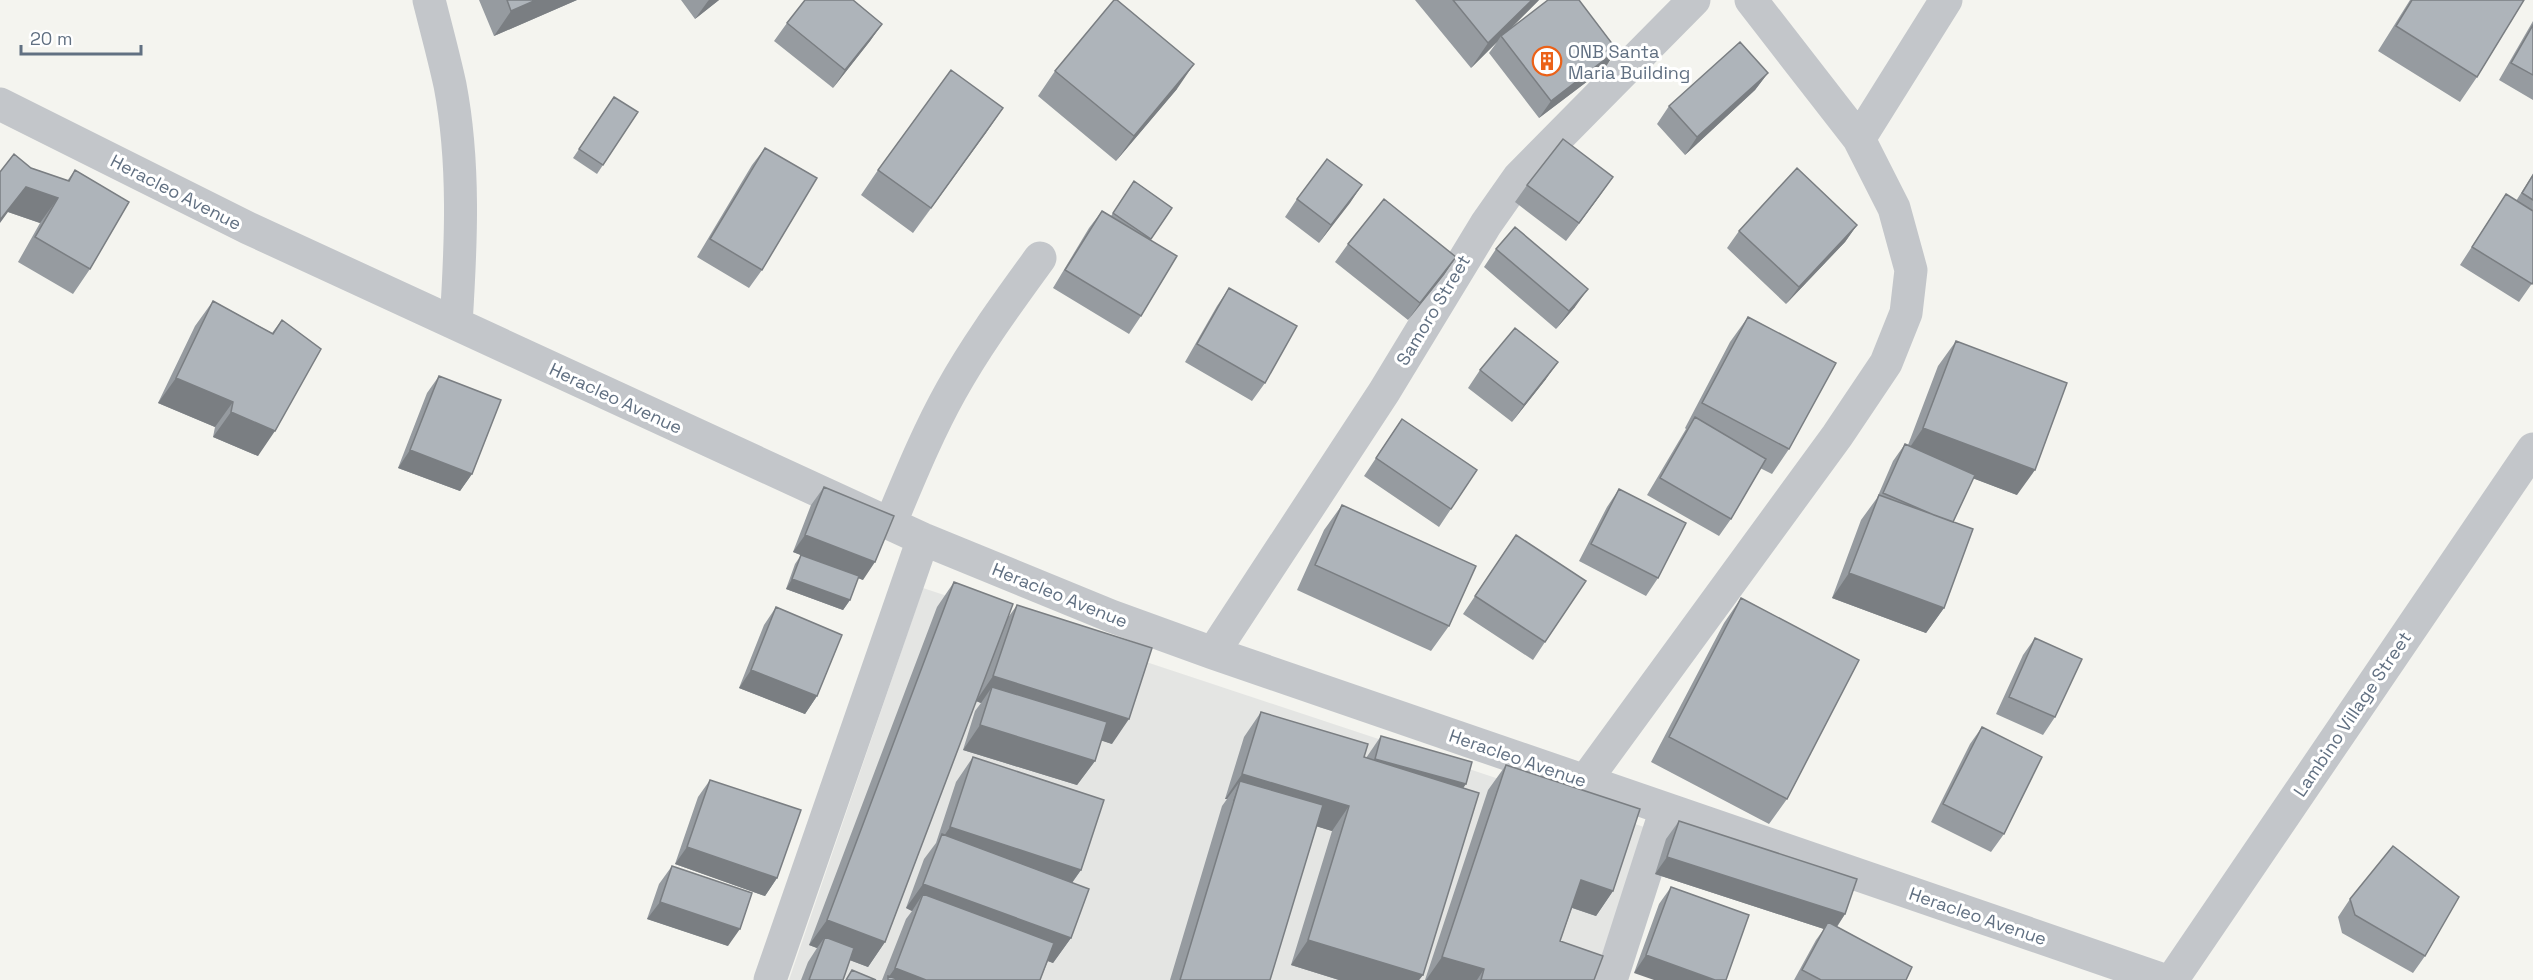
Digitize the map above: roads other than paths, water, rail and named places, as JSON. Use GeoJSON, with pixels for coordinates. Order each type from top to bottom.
{"type":"FeatureCollection","features":[{"type":"Feature","properties":{"kind":"street"},"geometry":{"type":"LineString","coordinates":[[429,0],[450,86],[458,153],[460,262],[456,324]]}},
{"type":"Feature","properties":{"kind":"street","name":"Samoro Street"},"geometry":{"type":"LineString","coordinates":[[1213,653],[1383,392],[1486,224],[1519,177],[1694,0]]}},
{"type":"Feature","properties":{"kind":"street"},"geometry":{"type":"LineString","coordinates":[[1585,781],[1837,436],[1886,363],[1906,313],[1911,270],[1894,208],[1859,139],[1751,0]]}},
{"type":"Feature","properties":{"kind":"street"},"geometry":{"type":"LineString","coordinates":[[1859,139],[1946,0]]}},
{"type":"Feature","properties":{"kind":"street","name":"Heracleo Avenue"},"geometry":{"type":"LineString","coordinates":[[0,104],[248,228],[456,324],[923,539],[1111,616],[2164,980]]}},
{"type":"Feature","properties":{"kind":"street"},"geometry":{"type":"LineString","coordinates":[[890,524],[927,438],[951,391],[982,340],[1040,258]]}},
{"type":"Feature","properties":{"kind":"street","name":"Lambino Village Street"},"geometry":{"type":"LineString","coordinates":[[2172,980],[2533,449]]}},
{"type":"Feature","properties":{"kind":"street"},"geometry":{"type":"LineString","coordinates":[[770,980],[923,539]]}},
{"type":"Feature","properties":{"kind":"street"},"geometry":{"type":"LineString","coordinates":[[1611,980],[1666,809]]}},
{"type":"Feature","properties":{"kind":"place","name":"ONB Santa Maria Building"},"geometry":{"type":"Point","coordinates":[1547,61]}}]}
